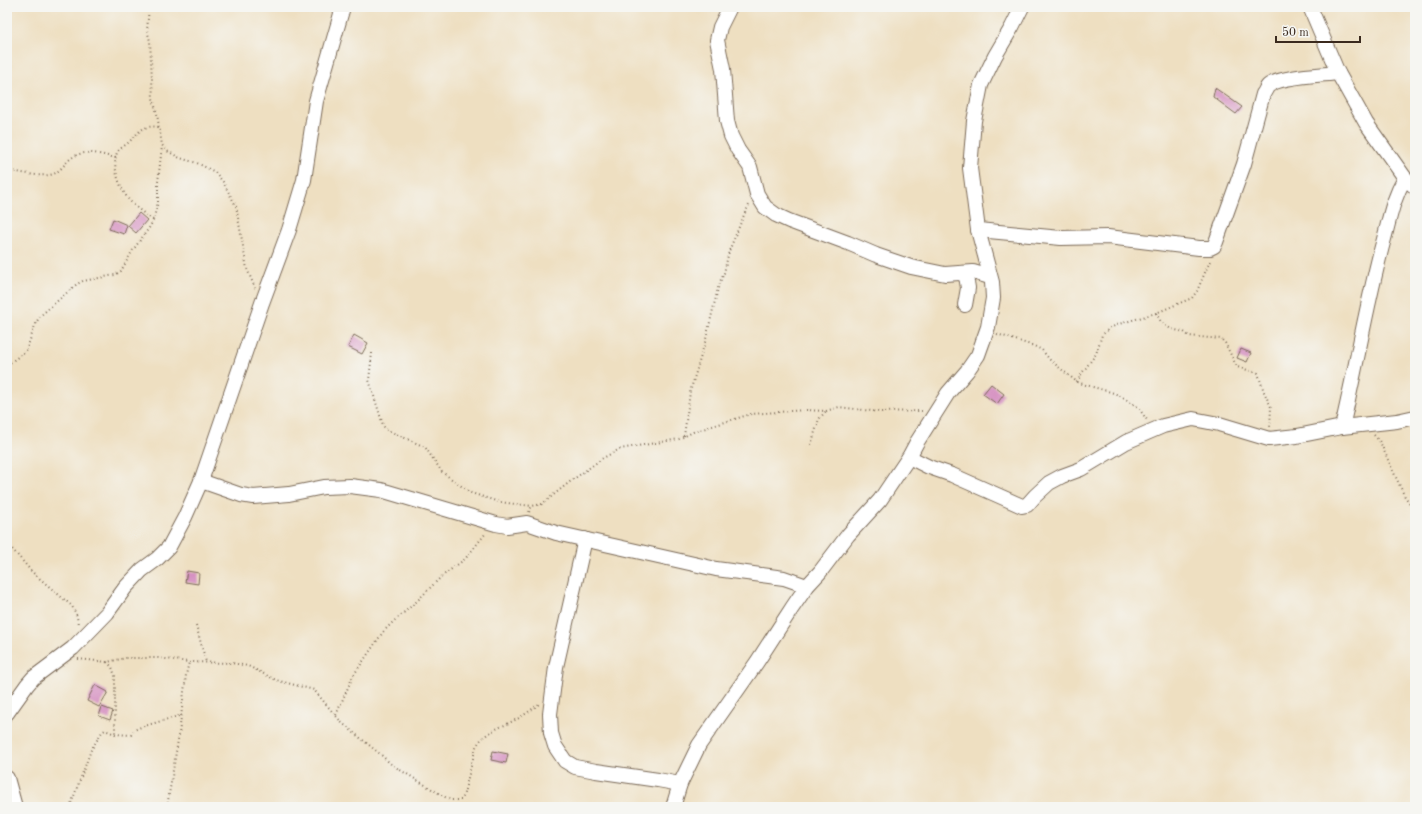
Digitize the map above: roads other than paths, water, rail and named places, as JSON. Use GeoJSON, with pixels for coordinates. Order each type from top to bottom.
{"type":"FeatureCollection","features":[{"type":"Feature","properties":{"kind":"street"},"geometry":{"type":"LineString","coordinates":[[7,713],[27,685],[73,648],[107,613],[124,588],[169,547],[185,517],[201,481],[262,303],[290,230],[304,180],[316,101],[343,7]]}},
{"type":"Feature","properties":{"kind":"street"},"geometry":{"type":"LineString","coordinates":[[730,7],[718,33],[723,69],[727,121],[731,136],[738,150],[750,167],[757,194],[765,207],[776,215],[876,255],[928,271],[945,274],[973,272],[990,277]]}},
{"type":"Feature","properties":{"kind":"street"},"geometry":{"type":"LineString","coordinates":[[673,807],[680,784],[699,745],[757,662],[807,586],[820,572],[848,535],[880,500],[909,458],[917,442],[948,393],[978,356],[988,327],[993,298],[990,277],[978,230],[970,168],[974,121],[981,85],[1022,7]]}},
{"type":"Feature","properties":{"kind":"street"},"geometry":{"type":"LineString","coordinates":[[1310,7],[1338,73],[1366,123],[1410,182],[1397,191],[1392,206],[1376,266],[1342,427]]}},
{"type":"Feature","properties":{"kind":"street"},"geometry":{"type":"LineString","coordinates":[[978,230],[1061,238],[1108,237],[1210,248],[1214,246],[1244,164],[1263,94],[1268,86],[1290,78],[1338,73]]}},
{"type":"Feature","properties":{"kind":"street"},"geometry":{"type":"LineString","coordinates":[[960,273],[966,276],[968,288],[965,305]]}},
{"type":"Feature","properties":{"kind":"street"},"geometry":{"type":"LineString","coordinates":[[909,458],[1022,506],[1031,502],[1035,496],[1049,484],[1062,476],[1081,469],[1126,442],[1163,426],[1192,419],[1219,424],[1270,439],[1297,436],[1342,427],[1397,421],[1415,417]]}},
{"type":"Feature","properties":{"kind":"street"},"geometry":{"type":"LineString","coordinates":[[201,481],[241,496],[289,494],[324,486],[350,486],[381,490],[496,524],[507,526],[527,523],[556,533],[716,569],[784,578],[807,586]]}},
{"type":"Feature","properties":{"kind":"street"},"geometry":{"type":"LineString","coordinates":[[585,539],[556,667],[550,714],[551,733],[555,746],[565,761],[575,767],[596,772],[644,777],[680,784]]}},
{"type":"Feature","properties":{"kind":"street"},"geometry":{"type":"LineString","coordinates":[[7,778],[15,807]]}}]}
